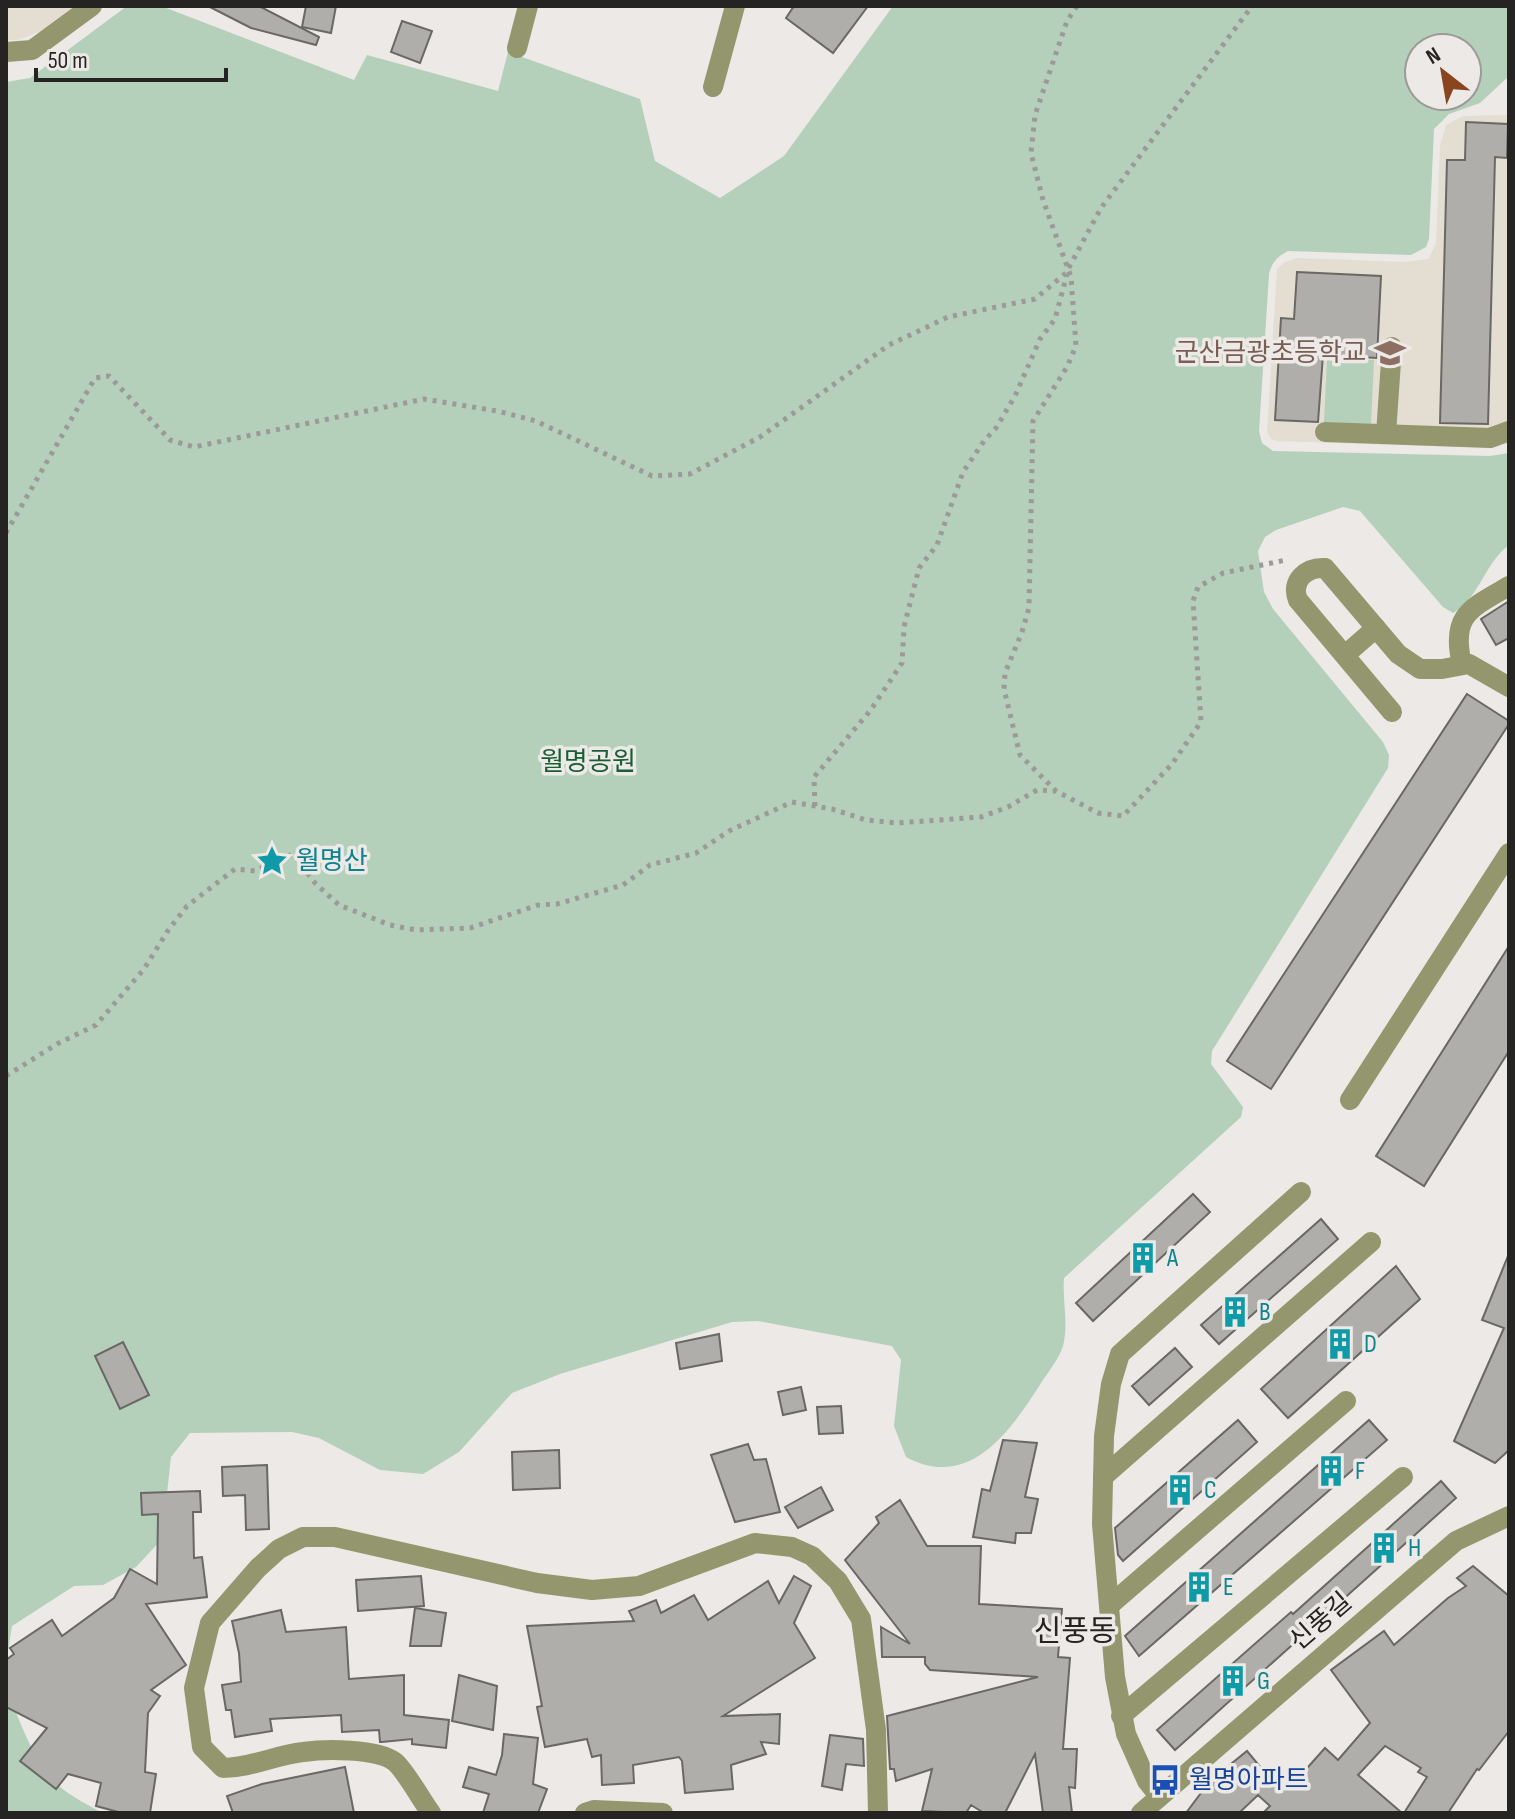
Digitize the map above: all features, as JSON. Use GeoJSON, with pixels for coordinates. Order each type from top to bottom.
{"type":"FeatureCollection","features":[{"type":"Feature","properties":{"kind":"lane"},"geometry":{"type":"LineString","coordinates":[[6,52],[32,50],[92,6]]}},
{"type":"Feature","properties":{"kind":"lane"},"geometry":{"type":"LineString","coordinates":[[517,48],[528,6]]}},
{"type":"Feature","properties":{"kind":"lane"},"geometry":{"type":"LineString","coordinates":[[713,87],[735,6]]}},
{"type":"Feature","properties":{"kind":"lane"},"geometry":{"type":"LineString","coordinates":[[1386,434],[1392,347]]}},
{"type":"Feature","properties":{"kind":"lane"},"geometry":{"type":"LineString","coordinates":[[1325,432],[1490,438],[1509,431]]}},
{"type":"Feature","properties":{"kind":"lane"},"geometry":{"type":"LineString","coordinates":[[1392,712],[1295,594],[1299,579],[1306,573],[1315,568],[1325,568],[1398,654],[1420,669],[1442,669],[1462,664],[1476,666],[1509,687]]}},
{"type":"Feature","properties":{"kind":"lane"},"geometry":{"type":"LineString","coordinates":[[1462,664],[1457,641],[1460,622],[1473,607],[1509,586]]}},
{"type":"Feature","properties":{"kind":"lane"},"geometry":{"type":"LineString","coordinates":[[1345,655],[1376,628]]}},
{"type":"Feature","properties":{"kind":"lane"},"geometry":{"type":"LineString","coordinates":[[1350,1100],[1509,853]]}},
{"type":"Feature","properties":{"kind":"lane"},"geometry":{"type":"LineString","coordinates":[[1159,1796],[1135,1759],[1121,1716],[1115,1677],[1102,1524],[1104,1436],[1111,1384],[1120,1354],[1301,1192]]}},
{"type":"Feature","properties":{"kind":"lane"},"geometry":{"type":"LineString","coordinates":[[1103,1477],[1371,1242]]}},
{"type":"Feature","properties":{"kind":"lane"},"geometry":{"type":"LineString","coordinates":[[1110,1605],[1346,1401]]}},
{"type":"Feature","properties":{"kind":"lane"},"geometry":{"type":"LineString","coordinates":[[1121,1716],[1403,1477]]}},
{"type":"Feature","properties":{"kind":"lane","name":"신풍길"},"geometry":{"type":"LineString","coordinates":[[1141,1813],[1456,1541],[1509,1516]]}},
{"type":"Feature","properties":{"kind":"lane"},"geometry":{"type":"LineString","coordinates":[[431,1813],[394,1761],[371,1753],[342,1750],[302,1752],[241,1768],[223,1768],[202,1747],[194,1688],[210,1623],[258,1568],[279,1549],[303,1537],[335,1537],[537,1583],[592,1590],[639,1586],[755,1543],[792,1547],[812,1556],[838,1581],[861,1619],[876,1730],[878,1813]]}},
{"type":"Feature","properties":{"kind":"lane"},"geometry":{"type":"LineString","coordinates":[[585,1813],[594,1810],[663,1813]]}},
{"type":"Feature","properties":{"kind":"path"},"geometry":{"type":"LineString","coordinates":[[1077,6],[1067,21],[1035,115],[1031,153],[1043,200],[1069,268],[1076,346],[1067,367],[1033,421],[1029,608],[1005,673],[1004,689],[1020,755],[1056,791],[1098,813],[1123,816],[1172,764],[1201,722],[1193,601],[1198,587],[1223,573],[1295,558]]}},
{"type":"Feature","properties":{"kind":"path"},"geometry":{"type":"LineString","coordinates":[[815,806],[814,777],[870,711],[902,663],[904,627],[919,568],[937,545],[963,472],[996,428],[1015,396],[1040,339],[1055,319],[1069,268],[1101,208],[1252,6]]}},
{"type":"Feature","properties":{"kind":"path"},"geometry":{"type":"LineString","coordinates":[[6,533],[95,378],[109,376],[170,440],[194,447],[424,399],[536,421],[652,476],[690,474],[760,437],[889,345],[948,317],[1035,299],[1069,268]]}},
{"type":"Feature","properties":{"kind":"path"},"geometry":{"type":"LineString","coordinates":[[6,1076],[57,1044],[96,1025],[144,969],[187,906],[235,869],[255,871],[293,854],[315,883],[339,905],[390,925],[416,930],[470,928],[538,905],[557,904],[623,885],[650,865],[696,853],[729,831],[792,802],[866,820],[911,822],[981,817],[1008,807],[1037,790],[1056,791]]}},
{"type":"Feature","properties":{"kind":"shaded area"},"geometry":{"type":"Polygon","coordinates":[[[6,6],[81,6],[46,29],[18,40],[7,40],[6,6]]]}},
{"type":"Feature","properties":{"kind":"shaded area","name":"군산금광초등학교"},"geometry":{"type":"Polygon","coordinates":[[[1509,115],[1509,443],[1490,448],[1271,439],[1267,432],[1277,269],[1297,258],[1406,262],[1428,259],[1436,244],[1440,146],[1446,125],[1463,116],[1509,115]]]}},
{"type":"Feature","properties":{"kind":"green space","name":"월명공원"},"geometry":{"type":"Polygon","coordinates":[[[127,6],[161,6],[354,80],[367,55],[498,91],[508,52],[640,99],[655,161],[720,198],[784,156],[893,6],[1509,6],[1509,76],[1483,100],[1483,32],[1403,32],[1403,112],[1455,112],[1434,129],[1429,239],[1426,247],[1411,255],[1288,251],[1273,263],[1269,274],[1259,431],[1262,443],[1273,451],[1490,456],[1509,453],[1509,545],[1494,561],[1469,599],[1453,613],[1443,607],[1360,511],[1343,507],[1276,530],[1265,537],[1258,551],[1264,592],[1273,609],[1383,742],[1389,755],[1388,768],[1212,1051],[1211,1064],[1243,1107],[1241,1117],[1064,1278],[1065,1337],[1061,1351],[1016,1420],[986,1451],[949,1467],[929,1466],[906,1457],[894,1426],[901,1360],[892,1346],[758,1321],[732,1322],[560,1374],[512,1393],[459,1452],[423,1474],[380,1470],[319,1438],[292,1432],[190,1433],[171,1457],[162,1539],[136,1567],[103,1585],[74,1586],[12,1626],[6,1663],[6,82],[30,78],[127,6]]]}},
{"type":"Feature","properties":{"kind":"green space"},"geometry":{"type":"Polygon","coordinates":[[[1327,358],[1374,360],[1371,424],[1324,422],[1327,358]]]}},
{"type":"Feature","properties":{"kind":"green space"},"geometry":{"type":"Polygon","coordinates":[[[6,1686],[25,1734],[50,1777],[74,1797],[102,1813],[6,1813],[6,1686]]]}},
{"type":"Feature","properties":{"kind":"building"},"geometry":{"type":"Polygon","coordinates":[[[208,6],[259,6],[319,37],[316,45],[251,28],[208,6]]]}},
{"type":"Feature","properties":{"kind":"building"},"geometry":{"type":"Polygon","coordinates":[[[306,6],[336,6],[331,33],[302,27],[306,6]]]}},
{"type":"Feature","properties":{"kind":"building"},"geometry":{"type":"Polygon","coordinates":[[[794,6],[868,6],[833,53],[786,18],[794,6]]]}},
{"type":"Feature","properties":{"kind":"building"},"geometry":{"type":"Polygon","coordinates":[[[402,21],[432,31],[420,63],[391,52],[402,21]]]}},
{"type":"Feature","properties":{"kind":"building"},"geometry":{"type":"Polygon","coordinates":[[[1466,122],[1508,124],[1507,158],[1495,157],[1488,424],[1440,423],[1447,160],[1465,160],[1466,122]]]}},
{"type":"Feature","properties":{"kind":"building"},"geometry":{"type":"Polygon","coordinates":[[[1297,272],[1381,276],[1377,358],[1323,355],[1318,422],[1275,420],[1281,318],[1294,319],[1297,272]]]}},
{"type":"Feature","properties":{"kind":"building"},"geometry":{"type":"Polygon","coordinates":[[[1509,601],[1509,638],[1496,645],[1481,619],[1509,601]]]}},
{"type":"Feature","properties":{"kind":"building"},"geometry":{"type":"Polygon","coordinates":[[[1467,694],[1509,721],[1509,724],[1271,1089],[1227,1061],[1467,694]]]}},
{"type":"Feature","properties":{"kind":"building"},"geometry":{"type":"Polygon","coordinates":[[[1509,946],[1509,1051],[1424,1186],[1376,1156],[1509,946]]]}},
{"type":"Feature","properties":{"kind":"building","name":"A"},"geometry":{"type":"Polygon","coordinates":[[[1193,1194],[1210,1212],[1093,1321],[1076,1303],[1193,1194]]]}},
{"type":"Feature","properties":{"kind":"building","name":"B"},"geometry":{"type":"Polygon","coordinates":[[[1321,1219],[1338,1239],[1219,1344],[1201,1325],[1321,1219]]]}},
{"type":"Feature","properties":{"kind":"building"},"geometry":{"type":"Polygon","coordinates":[[[1508,1256],[1509,1450],[1495,1463],[1454,1441],[1504,1328],[1482,1320],[1508,1256]]]}},
{"type":"Feature","properties":{"kind":"building","name":"D"},"geometry":{"type":"Polygon","coordinates":[[[1396,1266],[1420,1299],[1288,1418],[1261,1389],[1396,1266]]]}},
{"type":"Feature","properties":{"kind":"building"},"geometry":{"type":"Polygon","coordinates":[[[719,1334],[722,1361],[680,1369],[676,1343],[719,1334]]]}},
{"type":"Feature","properties":{"kind":"building"},"geometry":{"type":"Polygon","coordinates":[[[123,1342],[149,1395],[120,1409],[95,1356],[123,1342]]]}},
{"type":"Feature","properties":{"kind":"building"},"geometry":{"type":"Polygon","coordinates":[[[1175,1348],[1192,1367],[1149,1405],[1132,1386],[1175,1348]]]}},
{"type":"Feature","properties":{"kind":"building"},"geometry":{"type":"Polygon","coordinates":[[[801,1387],[806,1410],[783,1415],[778,1392],[801,1387]]]}},
{"type":"Feature","properties":{"kind":"building"},"geometry":{"type":"Polygon","coordinates":[[[841,1406],[843,1433],[819,1434],[817,1407],[841,1406]]]}},
{"type":"Feature","properties":{"kind":"building","name":"C"},"geometry":{"type":"Polygon","coordinates":[[[1238,1420],[1257,1442],[1123,1561],[1118,1555],[1115,1528],[1238,1420]]]}},
{"type":"Feature","properties":{"kind":"building"},"geometry":{"type":"Polygon","coordinates":[[[1369,1420],[1387,1440],[1139,1656],[1125,1636],[1369,1420]]]}},
{"type":"Feature","properties":{"kind":"building"},"geometry":{"type":"Polygon","coordinates":[[[1003,1440],[1037,1443],[1025,1497],[1038,1499],[1031,1533],[1016,1533],[1015,1543],[973,1537],[982,1489],[990,1491],[1003,1440]]]}},
{"type":"Feature","properties":{"kind":"building"},"geometry":{"type":"Polygon","coordinates":[[[748,1444],[754,1460],[766,1459],[780,1512],[735,1522],[711,1455],[748,1444]]]}},
{"type":"Feature","properties":{"kind":"building"},"geometry":{"type":"Polygon","coordinates":[[[559,1450],[560,1488],[513,1490],[512,1452],[559,1450]]]}},
{"type":"Feature","properties":{"kind":"building"},"geometry":{"type":"Polygon","coordinates":[[[267,1465],[269,1529],[246,1530],[245,1495],[223,1496],[222,1467],[267,1465]]]}},
{"type":"Feature","properties":{"kind":"building"},"geometry":{"type":"Polygon","coordinates":[[[1441,1481],[1456,1498],[1175,1750],[1157,1730],[1291,1612],[1293,1614],[1441,1481]]]}},
{"type":"Feature","properties":{"kind":"building"},"geometry":{"type":"Polygon","coordinates":[[[821,1487],[833,1510],[798,1528],[785,1507],[821,1487]]]}},
{"type":"Feature","properties":{"kind":"building"},"geometry":{"type":"Polygon","coordinates":[[[200,1491],[201,1512],[193,1512],[194,1558],[202,1557],[207,1597],[146,1604],[186,1665],[151,1690],[160,1696],[148,1713],[145,1772],[156,1774],[150,1813],[122,1813],[96,1806],[101,1783],[68,1774],[56,1789],[20,1761],[47,1728],[6,1707],[6,1660],[14,1654],[10,1648],[52,1620],[62,1636],[114,1598],[130,1569],[157,1584],[158,1514],[142,1515],[141,1493],[200,1491]]]}},
{"type":"Feature","properties":{"kind":"building"},"geometry":{"type":"Polygon","coordinates":[[[900,1500],[927,1546],[981,1546],[979,1604],[1062,1609],[1058,1657],[1070,1658],[1063,1749],[1077,1749],[1075,1788],[1069,1787],[1072,1813],[1043,1813],[1035,1754],[1005,1813],[984,1813],[971,1805],[966,1813],[922,1811],[932,1769],[896,1781],[894,1769],[890,1769],[887,1716],[1038,1677],[930,1670],[925,1664],[925,1657],[882,1657],[881,1627],[910,1644],[845,1560],[879,1523],[876,1517],[900,1500]]]}},
{"type":"Feature","properties":{"kind":"building"},"geometry":{"type":"Polygon","coordinates":[[[1473,1566],[1509,1596],[1509,1731],[1477,1769],[1448,1813],[1404,1813],[1427,1777],[1418,1772],[1421,1768],[1385,1746],[1358,1775],[1402,1813],[1263,1813],[1270,1806],[1258,1795],[1239,1813],[1186,1813],[1210,1781],[1247,1751],[1281,1792],[1325,1748],[1338,1760],[1370,1723],[1331,1670],[1384,1631],[1394,1645],[1466,1586],[1457,1578],[1473,1566]]]}},
{"type":"Feature","properties":{"kind":"building"},"geometry":{"type":"Polygon","coordinates":[[[421,1576],[424,1606],[358,1611],[356,1580],[421,1576]]]}},
{"type":"Feature","properties":{"kind":"building"},"geometry":{"type":"Polygon","coordinates":[[[794,1576],[811,1586],[794,1623],[815,1658],[723,1716],[780,1714],[779,1744],[761,1742],[766,1754],[731,1765],[733,1789],[685,1793],[679,1757],[633,1765],[634,1783],[602,1785],[601,1755],[592,1757],[587,1739],[545,1747],[537,1707],[542,1706],[527,1626],[634,1621],[629,1611],[656,1600],[661,1613],[694,1595],[708,1620],[768,1581],[779,1603],[794,1576]]]}},
{"type":"Feature","properties":{"kind":"building"},"geometry":{"type":"Polygon","coordinates":[[[415,1608],[446,1613],[441,1646],[410,1646],[415,1608]]]}},
{"type":"Feature","properties":{"kind":"building"},"geometry":{"type":"Polygon","coordinates":[[[281,1610],[286,1632],[346,1627],[349,1679],[404,1675],[404,1715],[449,1720],[446,1748],[412,1744],[412,1739],[380,1742],[379,1730],[342,1732],[341,1715],[270,1719],[272,1731],[235,1737],[231,1710],[226,1710],[222,1685],[241,1682],[232,1621],[281,1610]]]}},
{"type":"Feature","properties":{"kind":"building"},"geometry":{"type":"Polygon","coordinates":[[[459,1675],[497,1686],[493,1730],[452,1721],[459,1675]]]}},
{"type":"Feature","properties":{"kind":"building"},"geometry":{"type":"Polygon","coordinates":[[[504,1734],[538,1738],[533,1784],[547,1789],[538,1813],[483,1813],[489,1794],[463,1787],[469,1767],[496,1775],[504,1734]]]}},
{"type":"Feature","properties":{"kind":"building"},"geometry":{"type":"Polygon","coordinates":[[[830,1735],[863,1739],[864,1766],[846,1764],[842,1790],[822,1786],[830,1735]]]}},
{"type":"Feature","properties":{"kind":"building"},"geometry":{"type":"Polygon","coordinates":[[[345,1767],[354,1813],[233,1813],[227,1796],[262,1784],[345,1767]]]}},
{"type":"Feature","properties":{"kind":"place","name":"군산금광초등학교"},"geometry":{"type":"Point","coordinates":[1390,353]}},
{"type":"Feature","properties":{"kind":"place","name":"월명산"},"geometry":{"type":"Point","coordinates":[272,861]}},
{"type":"Feature","properties":{"kind":"place","name":"A"},"geometry":{"type":"Point","coordinates":[1143,1258]}},
{"type":"Feature","properties":{"kind":"place","name":"B"},"geometry":{"type":"Point","coordinates":[1235,1312]}},
{"type":"Feature","properties":{"kind":"place","name":"D"},"geometry":{"type":"Point","coordinates":[1340,1344]}},
{"type":"Feature","properties":{"kind":"place","name":"F"},"geometry":{"type":"Point","coordinates":[1331,1471]}},
{"type":"Feature","properties":{"kind":"place","name":"C"},"geometry":{"type":"Point","coordinates":[1180,1490]}},
{"type":"Feature","properties":{"kind":"place","name":"H"},"geometry":{"type":"Point","coordinates":[1384,1548]}},
{"type":"Feature","properties":{"kind":"place","name":"E"},"geometry":{"type":"Point","coordinates":[1199,1587]}},
{"type":"Feature","properties":{"kind":"place","name":"G"},"geometry":{"type":"Point","coordinates":[1233,1681]}},
{"type":"Feature","properties":{"kind":"place","name":"월명아파트"},"geometry":{"type":"Point","coordinates":[1165,1780]}},
{"type":"Feature","properties":{"kind":"district","name":"신풍동"},"geometry":{"type":"Point","coordinates":[1075,1632]}}]}
